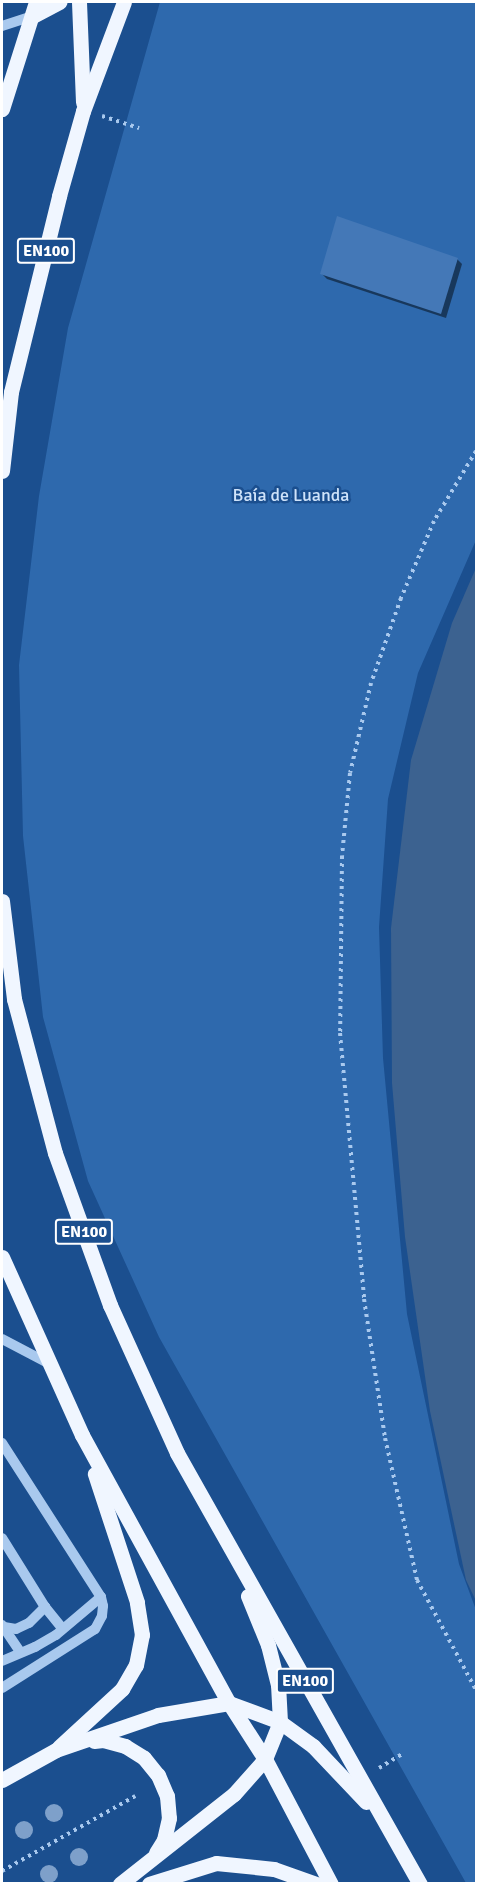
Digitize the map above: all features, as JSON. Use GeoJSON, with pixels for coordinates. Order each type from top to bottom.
{"type":"FeatureCollection","features":[{"type":"Feature","properties":{"kind":"main road"},"geometry":{"type":"LineString","coordinates":[[2,109],[34,9],[59,2]]}},
{"type":"Feature","properties":{"kind":"main road"},"geometry":{"type":"LineString","coordinates":[[79,2],[83,111]]}},
{"type":"Feature","properties":{"kind":"main road","name":"EN100"},"geometry":{"type":"LineString","coordinates":[[2,471],[11,392],[59,196],[83,111],[124,2]]}},
{"type":"Feature","properties":{"kind":"main road","name":"EN100"},"geometry":{"type":"LineString","coordinates":[[2,901],[14,999],[55,1153],[110,1305],[177,1453],[420,1884]]}},
{"type":"Feature","properties":{"kind":"main road"},"geometry":{"type":"LineString","coordinates":[[2,1257],[82,1434],[230,1703],[265,1759],[331,1884]]}},
{"type":"Feature","properties":{"kind":"main road"},"geometry":{"type":"LineString","coordinates":[[56,1750],[122,1689],[136,1665],[142,1635],[134,1591],[82,1434]]}},
{"type":"Feature","properties":{"kind":"main road"},"geometry":{"type":"LineString","coordinates":[[120,1884],[234,1794],[265,1759],[280,1722],[278,1685],[268,1645],[227,1542]]}},
{"type":"Feature","properties":{"kind":"main road"},"geometry":{"type":"LineString","coordinates":[[3,1777],[56,1750],[158,1715],[230,1703],[280,1722],[313,1746],[383,1819]]}},
{"type":"Feature","properties":{"kind":"main road"},"geometry":{"type":"LineString","coordinates":[[80,1742],[103,1740],[125,1746],[144,1758],[158,1775],[167,1796],[169,1818],[164,1840],[153,1858]]}},
{"type":"Feature","properties":{"kind":"main road"},"geometry":{"type":"LineString","coordinates":[[149,1884],[216,1863],[274,1869],[316,1884]]}},
{"type":"Feature","properties":{"kind":"street"},"geometry":{"type":"LineString","coordinates":[[2,26],[34,9]]}},
{"type":"Feature","properties":{"kind":"street"},"geometry":{"type":"LineString","coordinates":[[2,1339],[48,1363]]}},
{"type":"Feature","properties":{"kind":"street"},"geometry":{"type":"LineString","coordinates":[[2,1443],[101,1597],[102,1616],[95,1629],[2,1688]]}},
{"type":"Feature","properties":{"kind":"street"},"geometry":{"type":"LineString","coordinates":[[2,1538],[45,1607],[63,1629]]}},
{"type":"Feature","properties":{"kind":"street"},"geometry":{"type":"LineString","coordinates":[[2,1661],[35,1647],[63,1629],[101,1597]]}},
{"type":"Feature","properties":{"kind":"street"},"geometry":{"type":"LineString","coordinates":[[3,1626],[16,1629],[29,1623],[45,1607]]}},
{"type":"Feature","properties":{"kind":"street"},"geometry":{"type":"LineString","coordinates":[[3,1626],[20,1652]]}},
{"type":"Feature","properties":{"kind":"path"},"geometry":{"type":"LineString","coordinates":[[83,111],[139,128]]}},
{"type":"Feature","properties":{"kind":"path"},"geometry":{"type":"LineString","coordinates":[[477,451],[434,521],[401,598],[371,683],[350,773],[342,856],[340,1033],[363,1288],[385,1438],[417,1580],[477,1689]]}},
{"type":"Feature","properties":{"kind":"path"},"geometry":{"type":"LineString","coordinates":[[360,1779],[404,1753]]}},
{"type":"Feature","properties":{"kind":"path"},"geometry":{"type":"LineString","coordinates":[[2,1870],[135,1796]]}},
{"type":"Feature","properties":{"kind":"green space","name":"Baía de Luanda"},"geometry":{"type":"Polygon","coordinates":[[[160,2],[476,2],[476,540],[418,673],[388,799],[379,927],[383,1058],[407,1314],[459,1564],[476,1610],[476,1883],[466,1883],[159,1337],[88,1181],[43,1017],[23,836],[19,665],[39,496],[68,328],[160,2]]]}},
{"type":"Feature","properties":{"kind":"shaded area"},"geometry":{"type":"Polygon","coordinates":[[[476,568],[476,1601],[466,1580],[430,1411],[405,1237],[392,1083],[391,928],[411,760],[452,623],[476,568]]]}},
{"type":"Feature","properties":{"kind":"building"},"geometry":{"type":"Polygon","coordinates":[[[337,216],[458,258],[441,314],[320,274],[337,216]]]}}]}
